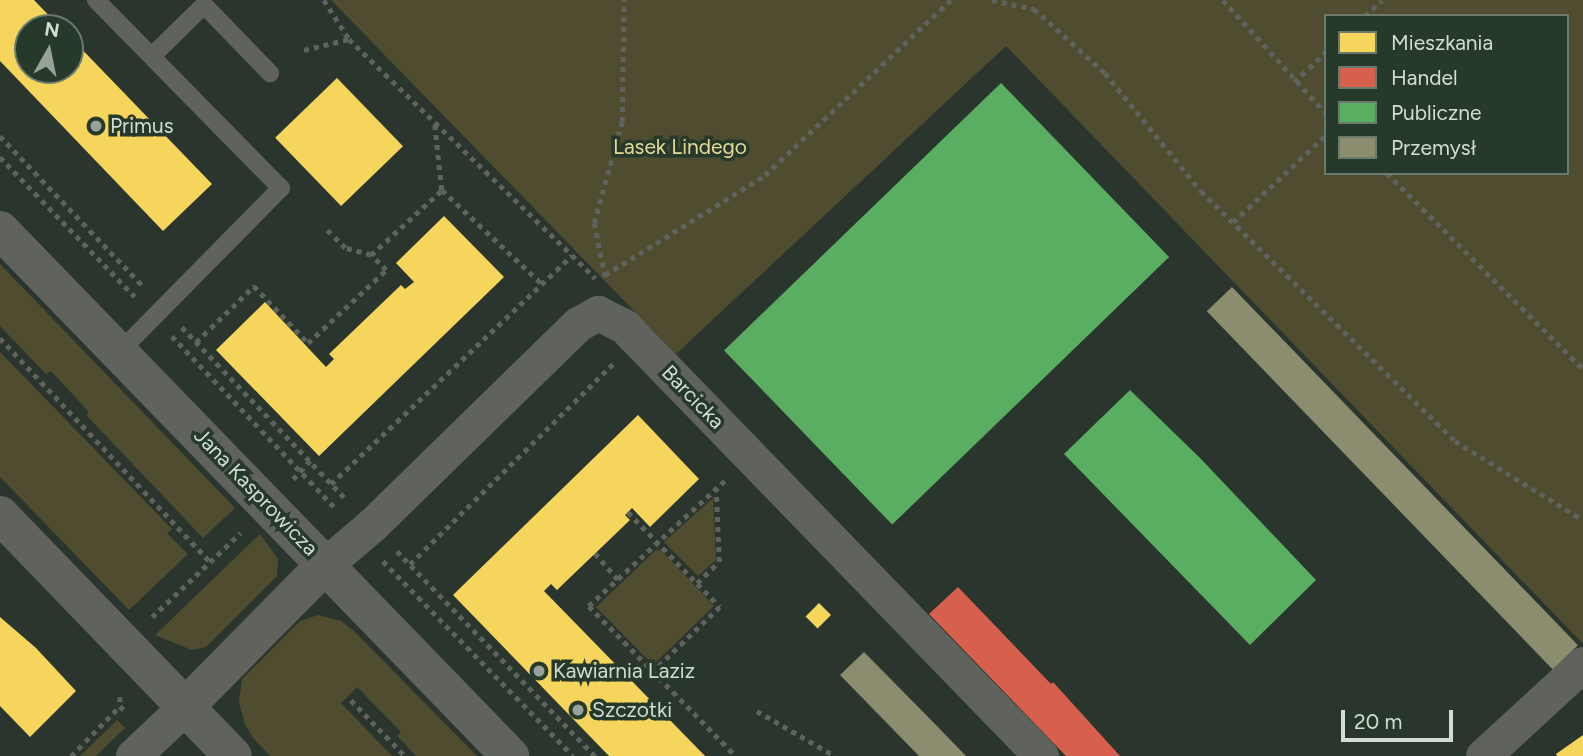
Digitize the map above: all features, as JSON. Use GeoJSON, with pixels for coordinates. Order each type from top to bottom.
{"type":"FeatureCollection","features":[{"type":"Feature","properties":{"kind":"street","name":"Jana Kasprowicza"},"geometry":{"type":"LineString","coordinates":[[0,230],[509,756]]}},
{"type":"Feature","properties":{"kind":"street","name":"Barcicka"},"geometry":{"type":"LineString","coordinates":[[326,564],[366,530],[578,324],[598,313],[624,326],[1041,756]]}},
{"type":"Feature","properties":{"kind":"street"},"geometry":{"type":"LineString","coordinates":[[0,515],[233,756]]}},
{"type":"Feature","properties":{"kind":"street"},"geometry":{"type":"LineString","coordinates":[[134,756],[326,564]]}},
{"type":"Feature","properties":{"kind":"street"},"geometry":{"type":"LineString","coordinates":[[1483,756],[1583,664]]}},
{"type":"Feature","properties":{"kind":"lane"},"geometry":{"type":"LineString","coordinates":[[96,0],[281,188],[119,352]]}},
{"type":"Feature","properties":{"kind":"lane"},"geometry":{"type":"LineString","coordinates":[[152,56],[204,5],[270,73]]}},
{"type":"Feature","properties":{"kind":"path"},"geometry":{"type":"LineString","coordinates":[[324,0],[349,38],[603,286],[605,275],[594,223],[622,122],[624,0]]}},
{"type":"Feature","properties":{"kind":"path"},"geometry":{"type":"LineString","coordinates":[[605,275],[765,175],[951,0]]}},
{"type":"Feature","properties":{"kind":"path"},"geometry":{"type":"LineString","coordinates":[[992,0],[1034,9],[1105,73],[1201,191],[1455,442],[1583,520]]}},
{"type":"Feature","properties":{"kind":"path"},"geometry":{"type":"LineString","coordinates":[[1223,0],[1294,82],[1324,111]]}},
{"type":"Feature","properties":{"kind":"path"},"geometry":{"type":"LineString","coordinates":[[1367,14],[1382,0]]}},
{"type":"Feature","properties":{"kind":"path"},"geometry":{"type":"LineString","coordinates":[[304,50],[349,38]]}},
{"type":"Feature","properties":{"kind":"path"},"geometry":{"type":"LineString","coordinates":[[1294,82],[1324,54]]}},
{"type":"Feature","properties":{"kind":"path"},"geometry":{"type":"LineString","coordinates":[[435,123],[442,190],[541,284]]}},
{"type":"Feature","properties":{"kind":"path"},"geometry":{"type":"LineString","coordinates":[[0,136],[300,471],[409,564],[595,756]]}},
{"type":"Feature","properties":{"kind":"path"},"geometry":{"type":"LineString","coordinates":[[1233,222],[1324,137]]}},
{"type":"Feature","properties":{"kind":"path"},"geometry":{"type":"LineString","coordinates":[[0,158],[158,312],[196,342],[331,484],[366,530],[573,756]]}},
{"type":"Feature","properties":{"kind":"path"},"geometry":{"type":"LineString","coordinates":[[1389,175],[1583,369]]}},
{"type":"Feature","properties":{"kind":"path"},"geometry":{"type":"LineString","coordinates":[[371,255],[442,190]]}},
{"type":"Feature","properties":{"kind":"path"},"geometry":{"type":"LineString","coordinates":[[196,342],[254,286],[309,343],[386,270],[371,255],[345,248],[327,230]]}},
{"type":"Feature","properties":{"kind":"path"},"geometry":{"type":"LineString","coordinates":[[331,484],[572,255]]}},
{"type":"Feature","properties":{"kind":"path"},"geometry":{"type":"LineString","coordinates":[[0,338],[210,562]]}},
{"type":"Feature","properties":{"kind":"path"},"geometry":{"type":"LineString","coordinates":[[409,564],[623,355]]}},
{"type":"Feature","properties":{"kind":"path"},"geometry":{"type":"LineString","coordinates":[[124,644],[310,461]]}},
{"type":"Feature","properties":{"kind":"path"},"geometry":{"type":"LineString","coordinates":[[726,480],[589,606],[736,756]]}},
{"type":"Feature","properties":{"kind":"path"},"geometry":{"type":"LineString","coordinates":[[697,583],[719,562],[716,489]]}},
{"type":"Feature","properties":{"kind":"path"},"geometry":{"type":"LineString","coordinates":[[628,512],[720,607],[653,672]]}},
{"type":"Feature","properties":{"kind":"path"},"geometry":{"type":"LineString","coordinates":[[595,553],[618,579]]}},
{"type":"Feature","properties":{"kind":"path"},"geometry":{"type":"LineString","coordinates":[[351,700],[405,756]]}},
{"type":"Feature","properties":{"kind":"path"},"geometry":{"type":"LineString","coordinates":[[71,756],[120,706]]}},
{"type":"Feature","properties":{"kind":"path"},"geometry":{"type":"LineString","coordinates":[[757,711],[835,756]]}},
{"type":"Feature","properties":{"kind":"green space","name":"Lasek Lindego"},"geometry":{"type":"Polygon","coordinates":[[[331,0],[1583,0],[1583,644],[1006,46],[676,354],[331,0]]]}},
{"type":"Feature","properties":{"kind":"green space"},"geometry":{"type":"Polygon","coordinates":[[[0,264],[235,508],[203,538],[87,416],[88,411],[51,371],[46,374],[0,326],[0,264]]]}},
{"type":"Feature","properties":{"kind":"green space"},"geometry":{"type":"Polygon","coordinates":[[[0,352],[172,529],[167,533],[188,554],[129,610],[0,477],[0,352]]]}},
{"type":"Feature","properties":{"kind":"green space"},"geometry":{"type":"Polygon","coordinates":[[[713,498],[716,560],[698,576],[664,542],[713,498]]]}},
{"type":"Feature","properties":{"kind":"green space"},"geometry":{"type":"Polygon","coordinates":[[[260,534],[278,559],[277,576],[206,647],[192,650],[155,635],[260,534]]]}},
{"type":"Feature","properties":{"kind":"green space"},"geometry":{"type":"Polygon","coordinates":[[[656,550],[662,551],[714,606],[653,665],[596,607],[656,550]]]}},
{"type":"Feature","properties":{"kind":"green space"},"geometry":{"type":"Polygon","coordinates":[[[318,615],[341,621],[354,631],[477,756],[416,756],[397,736],[401,732],[357,687],[341,703],[392,756],[270,756],[253,738],[245,724],[239,702],[242,679],[300,621],[318,615]]]}},
{"type":"Feature","properties":{"kind":"green space"},"geometry":{"type":"Polygon","coordinates":[[[117,720],[125,728],[96,756],[80,756],[117,720]]]}},
{"type":"Feature","properties":{"kind":"building: Mieszkania"},"geometry":{"type":"Polygon","coordinates":[[[0,0],[34,0],[48,14],[14,14],[14,76],[0,61],[0,0]]]}},
{"type":"Feature","properties":{"kind":"building: Mieszkania"},"geometry":{"type":"Polygon","coordinates":[[[84,51],[212,184],[163,231],[22,84],[84,84],[84,51]]]}},
{"type":"Feature","properties":{"kind":"building: Mieszkania"},"geometry":{"type":"Polygon","coordinates":[[[337,78],[403,146],[341,206],[275,138],[337,78]]]}},
{"type":"Feature","properties":{"kind":"building: Mieszkania"},"geometry":{"type":"Polygon","coordinates":[[[444,216],[504,277],[319,456],[216,350],[265,302],[326,367],[334,359],[329,354],[401,285],[405,289],[414,282],[396,263],[444,216]]]}},
{"type":"Feature","properties":{"kind":"building: Mieszkania"},"geometry":{"type":"Polygon","coordinates":[[[638,415],[699,479],[650,527],[632,508],[625,515],[630,520],[557,590],[551,584],[544,591],[705,756],[609,756],[453,595],[638,415]]]}},
{"type":"Feature","properties":{"kind":"building: Mieszkania"},"geometry":{"type":"Polygon","coordinates":[[[819,603],[831,615],[818,628],[806,616],[819,603]]]}},
{"type":"Feature","properties":{"kind":"building: Mieszkania"},"geometry":{"type":"Polygon","coordinates":[[[0,617],[36,648],[76,691],[30,737],[0,706],[0,617]]]}},
{"type":"Feature","properties":{"kind":"building: Mieszkania"},"geometry":{"type":"Polygon","coordinates":[[[1583,735],[1583,756],[1557,756],[1556,754],[1583,735]]]}},
{"type":"Feature","properties":{"kind":"building: Handel"},"geometry":{"type":"Polygon","coordinates":[[[958,587],[1051,684],[1053,682],[1120,756],[1066,756],[929,614],[958,587]]]}},
{"type":"Feature","properties":{"kind":"building: Publiczne"},"geometry":{"type":"Polygon","coordinates":[[[1001,83],[1169,257],[892,525],[724,350],[1001,83]]]}},
{"type":"Feature","properties":{"kind":"building: Publiczne"},"geometry":{"type":"Polygon","coordinates":[[[1130,390],[1200,458],[1316,580],[1250,645],[1064,454],[1130,390]]]}},
{"type":"Feature","properties":{"kind":"building: Przemysł"},"geometry":{"type":"Polygon","coordinates":[[[1232,287],[1578,645],[1553,670],[1207,311],[1232,287]]]}},
{"type":"Feature","properties":{"kind":"building: Przemysł"},"geometry":{"type":"Polygon","coordinates":[[[864,652],[966,756],[919,756],[840,675],[864,652]]]}},
{"type":"Feature","properties":{"kind":"place","name":"Primus"},"geometry":{"type":"Point","coordinates":[96,126]}},
{"type":"Feature","properties":{"kind":"place","name":"Kawiarnia Laziz"},"geometry":{"type":"Point","coordinates":[539,671]}},
{"type":"Feature","properties":{"kind":"place","name":"Szczotki"},"geometry":{"type":"Point","coordinates":[578,710]}}]}
